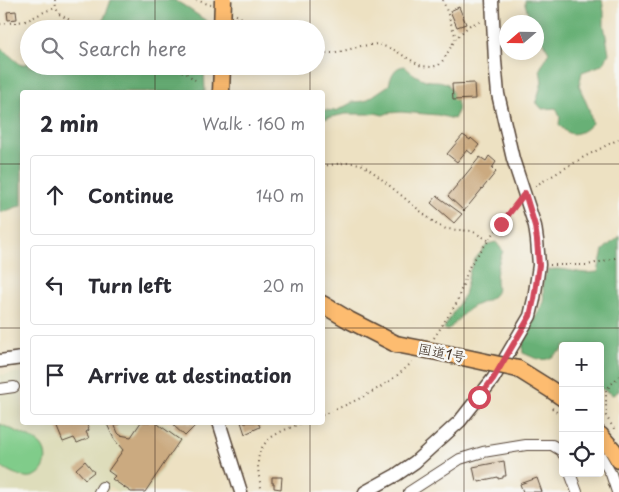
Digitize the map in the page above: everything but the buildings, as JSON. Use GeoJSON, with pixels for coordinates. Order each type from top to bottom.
{"type":"FeatureCollection","features":[{"type":"Feature","properties":{"kind":"highway"},"geometry":{"type":"LineString","coordinates":[[222,20],[223,0]]}},
{"type":"Feature","properties":{"kind":"highway"},"geometry":{"type":"LineString","coordinates":[[221,90],[222,75]]}},
{"type":"Feature","properties":{"kind":"highway","name":"国道1号"},"geometry":{"type":"LineString","coordinates":[[325,306],[396,344],[518,369],[556,393]]}},
{"type":"Feature","properties":{"kind":"highway"},"geometry":{"type":"LineString","coordinates":[[607,433],[619,460]]}},
{"type":"Feature","properties":{"kind":"street"},"geometry":{"type":"LineString","coordinates":[[365,492],[415,462],[460,421],[493,379],[530,316],[539,265],[537,240],[535,226],[513,159],[498,94],[492,0]]}},
{"type":"Feature","properties":{"kind":"street"},"geometry":{"type":"LineString","coordinates":[[0,362],[20,358]]}},
{"type":"Feature","properties":{"kind":"street"},"geometry":{"type":"LineString","coordinates":[[0,389],[14,388]]}},
{"type":"Feature","properties":{"kind":"street"},"geometry":{"type":"LineString","coordinates":[[220,425],[242,492]]}},
{"type":"Feature","properties":{"kind":"street"},"geometry":{"type":"LineString","coordinates":[[408,492],[460,459],[483,452],[526,444],[552,445],[559,449]]}},
{"type":"Feature","properties":{"kind":"street"},"geometry":{"type":"LineString","coordinates":[[604,462],[611,474],[617,492]]}},
{"type":"Feature","properties":{"kind":"street"},"geometry":{"type":"LineString","coordinates":[[571,477],[577,492]]}},
{"type":"Feature","properties":{"kind":"path"},"geometry":{"type":"LineString","coordinates":[[55,0],[58,14],[69,20]]}},
{"type":"Feature","properties":{"kind":"path"},"geometry":{"type":"LineString","coordinates":[[442,0],[456,38]]}},
{"type":"Feature","properties":{"kind":"path"},"geometry":{"type":"LineString","coordinates":[[28,20],[56,8]]}},
{"type":"Feature","properties":{"kind":"path"},"geometry":{"type":"LineString","coordinates":[[325,52],[336,53],[360,46],[378,44],[394,50],[421,66],[431,67],[439,65],[456,38],[470,25],[494,16]]}},
{"type":"Feature","properties":{"kind":"path"},"geometry":{"type":"LineString","coordinates":[[0,24],[20,22]]}},
{"type":"Feature","properties":{"kind":"path"},"geometry":{"type":"LineString","coordinates":[[188,75],[195,80]]}},
{"type":"Feature","properties":{"kind":"path"},"geometry":{"type":"LineString","coordinates":[[429,344],[456,304],[470,264],[525,193],[584,157],[619,139]]}},
{"type":"Feature","properties":{"kind":"path"},"geometry":{"type":"LineString","coordinates":[[325,166],[344,163],[361,164],[374,172],[436,224],[446,229],[472,231],[488,240]]}},
{"type":"Feature","properties":{"kind":"path"},"geometry":{"type":"LineString","coordinates":[[539,265],[588,265],[619,257]]}},
{"type":"Feature","properties":{"kind":"path"},"geometry":{"type":"LineString","coordinates":[[325,414],[369,393],[392,379],[417,357]]}},
{"type":"Feature","properties":{"kind":"path"},"geometry":{"type":"LineString","coordinates":[[607,433],[606,390],[619,376]]}},
{"type":"Feature","properties":{"kind":"path"},"geometry":{"type":"LineString","coordinates":[[262,492],[258,465],[261,449],[270,438],[297,425]]}},
{"type":"Feature","properties":{"kind":"shaded area"},"geometry":{"type":"Polygon","coordinates":[[[20,372],[20,425],[168,425],[184,437],[148,492],[118,492],[110,487],[107,492],[0,492],[0,375],[20,372]]]}},
{"type":"Feature","properties":{"kind":"green space"},"geometry":{"type":"Polygon","coordinates":[[[111,0],[174,0],[205,20],[103,20],[111,0]]]}},
{"type":"Feature","properties":{"kind":"green space"},"geometry":{"type":"Polygon","coordinates":[[[525,0],[602,0],[609,53],[605,62],[582,72],[579,86],[589,109],[592,123],[580,132],[573,134],[565,131],[559,124],[560,117],[556,108],[542,109],[536,102],[542,82],[540,69],[549,52],[544,44],[544,15],[529,15],[525,0]]]}},
{"type":"Feature","properties":{"kind":"green space"},"geometry":{"type":"Polygon","coordinates":[[[0,47],[20,64],[20,75],[204,75],[205,90],[20,90],[20,206],[0,213],[0,47]]]}},
{"type":"Feature","properties":{"kind":"green space"},"geometry":{"type":"Polygon","coordinates":[[[404,66],[424,80],[440,81],[448,84],[455,96],[457,105],[454,119],[438,115],[401,112],[383,115],[375,113],[345,114],[325,119],[325,110],[336,111],[353,102],[365,101],[389,85],[395,70],[404,66]]]}},
{"type":"Feature","properties":{"kind":"green space"},"geometry":{"type":"Polygon","coordinates":[[[619,236],[619,391],[613,395],[604,390],[604,342],[559,342],[559,352],[548,359],[538,359],[523,353],[524,340],[543,302],[543,282],[548,270],[562,269],[586,273],[598,272],[603,250],[619,236]]]}},
{"type":"Feature","properties":{"kind":"green space"},"geometry":{"type":"Polygon","coordinates":[[[496,242],[503,251],[497,269],[496,293],[468,310],[446,331],[444,328],[464,295],[470,270],[475,259],[488,244],[496,242]]]}},
{"type":"Feature","properties":{"kind":"green space"},"geometry":{"type":"Polygon","coordinates":[[[0,424],[41,445],[46,456],[46,462],[41,472],[31,477],[25,477],[12,473],[0,466],[0,424]]]}},
{"type":"Feature","properties":{"kind":"route"},"geometry":{"type":"LineString","coordinates":[[479,397],[493,379],[530,316],[539,265],[535,226],[525,193],[501,224]]}}]}
